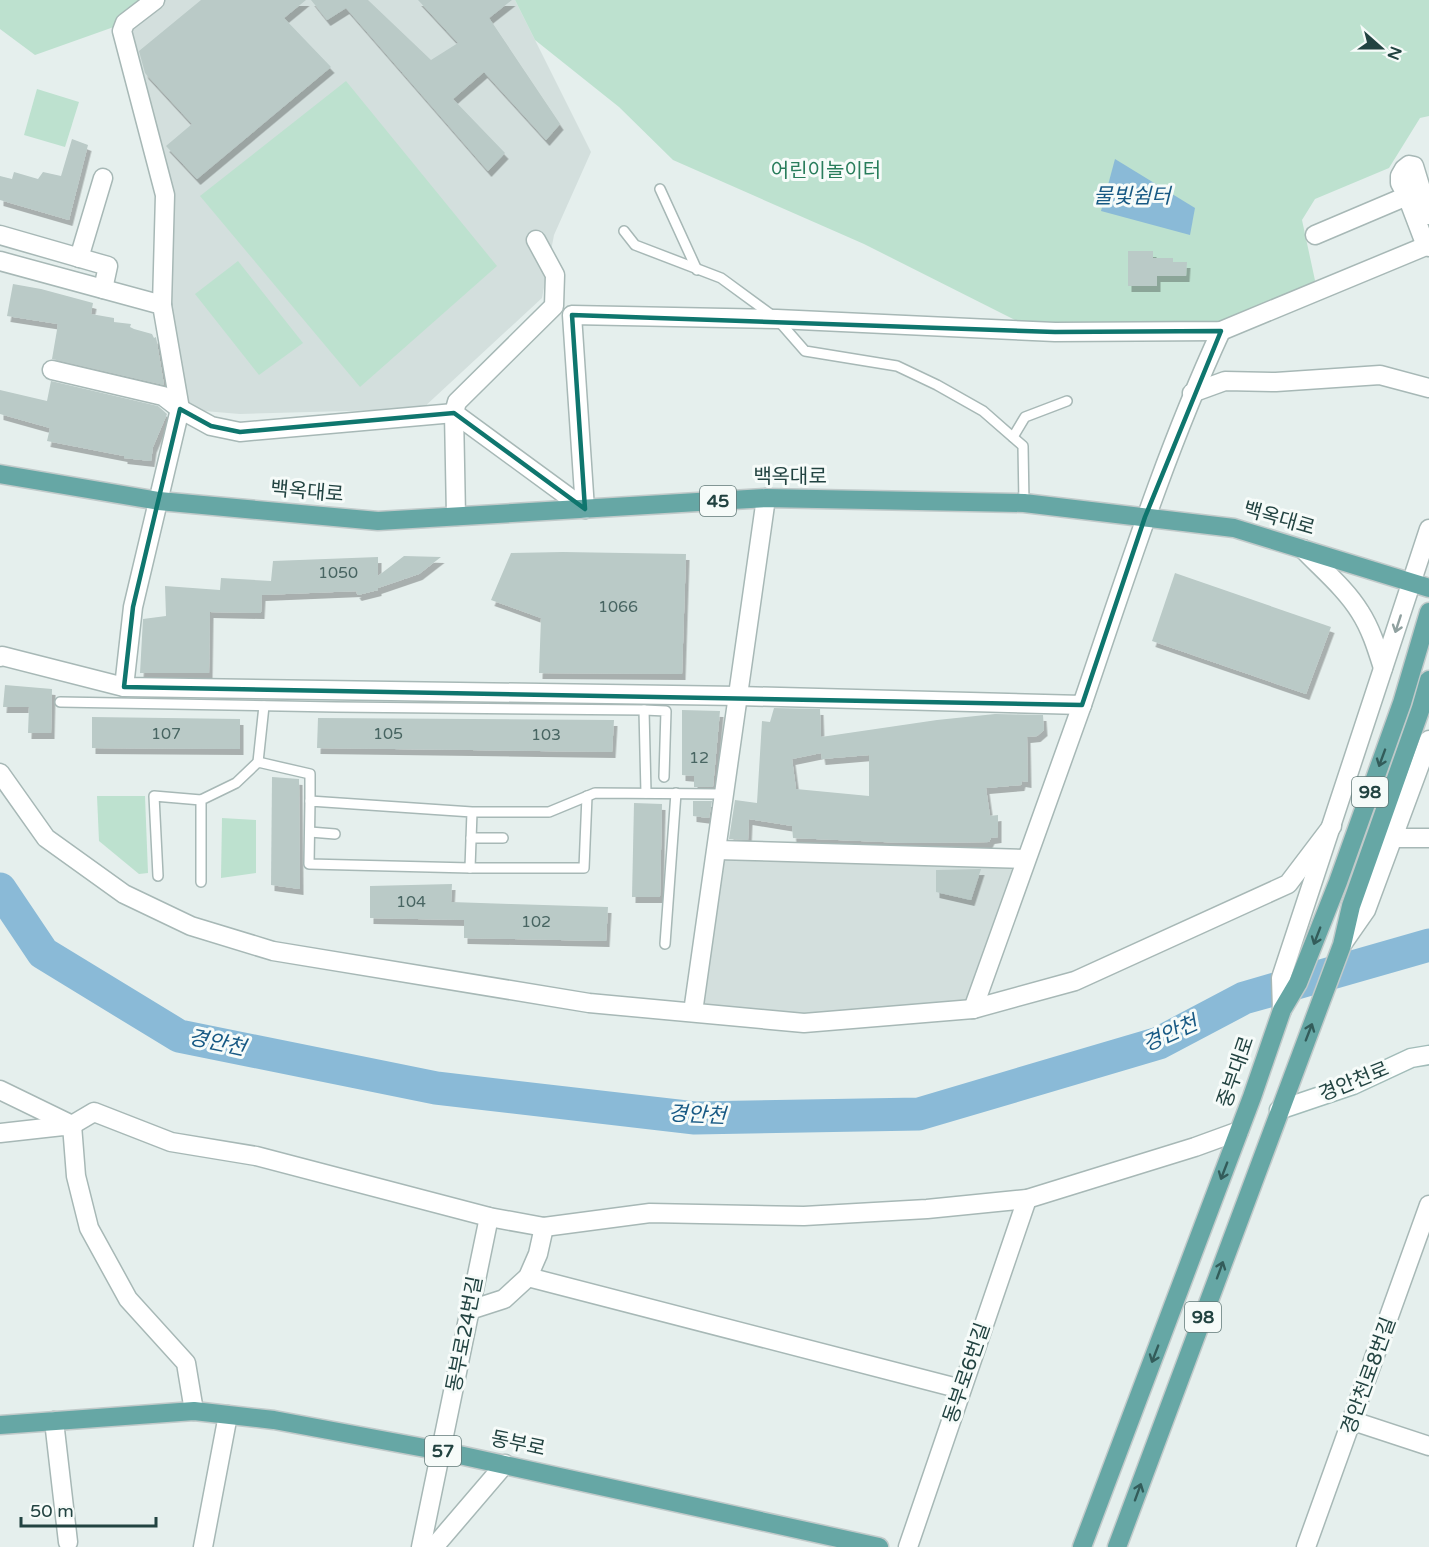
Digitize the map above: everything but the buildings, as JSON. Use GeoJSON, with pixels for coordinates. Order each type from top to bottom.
{"type":"FeatureCollection","features":[{"type":"Feature","properties":{"kind":"main road","name":"백옥대로"},"geometry":{"type":"LineString","coordinates":[[0,474],[159,501],[378,521],[766,498],[1024,503],[1234,528],[1420,585]]}},
{"type":"Feature","properties":{"kind":"main road","name":"중부대로"},"geometry":{"type":"LineString","coordinates":[[1082,1547],[1252,1097],[1282,1010],[1298,983],[1338,882],[1402,703],[1429,612]]}},
{"type":"Feature","properties":{"kind":"main road","name":"98"},"geometry":{"type":"LineString","coordinates":[[1117,1547],[1341,945],[1351,906],[1429,680]]}},
{"type":"Feature","properties":{"kind":"main road","name":"동부로"},"geometry":{"type":"LineString","coordinates":[[0,1425],[194,1411],[274,1420],[506,1464],[855,1539],[879,1547]]}},
{"type":"Feature","properties":{"kind":"street"},"geometry":{"type":"LineString","coordinates":[[124,687],[133,607],[180,409],[162,305],[165,195],[122,31],[125,22],[155,0]]}},
{"type":"Feature","properties":{"kind":"street"},"geometry":{"type":"LineString","coordinates":[[585,509],[572,315],[777,318],[1054,332],[1221,331],[1427,246],[1400,183],[1400,176],[1409,165],[1423,171],[1429,215]]}},
{"type":"Feature","properties":{"kind":"street"},"geometry":{"type":"LineString","coordinates":[[80,258],[103,178]]}},
{"type":"Feature","properties":{"kind":"street"},"geometry":{"type":"LineString","coordinates":[[1315,235],[1407,196]]}},
{"type":"Feature","properties":{"kind":"street"},"geometry":{"type":"LineString","coordinates":[[0,235],[108,266],[103,289]]}},
{"type":"Feature","properties":{"kind":"street"},"geometry":{"type":"LineString","coordinates":[[456,516],[454,413],[457,402],[554,306],[555,275],[536,240]]}},
{"type":"Feature","properties":{"kind":"street"},"geometry":{"type":"LineString","coordinates":[[0,261],[162,305]]}},
{"type":"Feature","properties":{"kind":"street"},"geometry":{"type":"LineString","coordinates":[[973,1009],[1082,705],[1144,517],[1192,393],[1221,331]]}},
{"type":"Feature","properties":{"kind":"street"},"geometry":{"type":"LineString","coordinates":[[52,370],[163,396],[180,409],[211,426],[240,432],[454,413],[585,509]]}},
{"type":"Feature","properties":{"kind":"street"},"geometry":{"type":"LineString","coordinates":[[1192,393],[1225,381],[1276,382],[1380,375],[1429,388]]}},
{"type":"Feature","properties":{"kind":"street"},"geometry":{"type":"LineString","coordinates":[[693,1012],[766,498]]}},
{"type":"Feature","properties":{"kind":"street"},"geometry":{"type":"LineString","coordinates":[[1282,1010],[1281,978],[1383,668],[1420,585],[1429,529]]}},
{"type":"Feature","properties":{"kind":"street"},"geometry":{"type":"LineString","coordinates":[[1303,549],[1360,611],[1383,668]]}},
{"type":"Feature","properties":{"kind":"street"},"geometry":{"type":"LineString","coordinates":[[0,657],[124,687],[739,696],[1082,705]]}},
{"type":"Feature","properties":{"kind":"street"},"geometry":{"type":"LineString","coordinates":[[1341,945],[1366,910],[1429,740]]}},
{"type":"Feature","properties":{"kind":"street"},"geometry":{"type":"LineString","coordinates":[[0,773],[46,838],[124,894],[191,926],[273,951],[589,1003],[804,1023],[973,1009],[1075,981],[1288,884],[1332,826]]}},
{"type":"Feature","properties":{"kind":"street"},"geometry":{"type":"LineString","coordinates":[[1392,838],[1429,838]]}},
{"type":"Feature","properties":{"kind":"street"},"geometry":{"type":"LineString","coordinates":[[717,850],[1026,859]]}},
{"type":"Feature","properties":{"kind":"street","name":"경안천로"},"geometry":{"type":"LineString","coordinates":[[1279,1110],[1353,1085],[1411,1058],[1429,1054]]}},
{"type":"Feature","properties":{"kind":"street"},"geometry":{"type":"LineString","coordinates":[[0,1090],[72,1125]]}},
{"type":"Feature","properties":{"kind":"street"},"geometry":{"type":"LineString","coordinates":[[0,1133],[72,1125],[94,1112],[171,1142],[256,1156],[489,1217],[544,1227],[650,1213],[804,1216],[927,1209],[1027,1199],[1239,1131]]}},
{"type":"Feature","properties":{"kind":"street"},"geometry":{"type":"LineString","coordinates":[[72,1125],[76,1176],[89,1228],[128,1299],[186,1364],[194,1411]]}},
{"type":"Feature","properties":{"kind":"street","name":"동부로6번길"},"geometry":{"type":"LineString","coordinates":[[908,1547],[1027,1199]]}},
{"type":"Feature","properties":{"kind":"street","name":"경안천로8번길"},"geometry":{"type":"LineString","coordinates":[[1306,1547],[1423,1242],[1429,1205]]}},
{"type":"Feature","properties":{"kind":"street","name":"동부로24번길"},"geometry":{"type":"LineString","coordinates":[[421,1547],[489,1217]]}},
{"type":"Feature","properties":{"kind":"street"},"geometry":{"type":"LineString","coordinates":[[470,1310],[504,1299],[528,1277],[538,1254],[544,1227]]}},
{"type":"Feature","properties":{"kind":"street"},"geometry":{"type":"LineString","coordinates":[[528,1277],[961,1389]]}},
{"type":"Feature","properties":{"kind":"street"},"geometry":{"type":"LineString","coordinates":[[203,1547],[228,1415]]}},
{"type":"Feature","properties":{"kind":"street"},"geometry":{"type":"LineString","coordinates":[[54,1421],[68,1542]]}},
{"type":"Feature","properties":{"kind":"street"},"geometry":{"type":"LineString","coordinates":[[1353,1421],[1429,1446]]}},
{"type":"Feature","properties":{"kind":"street"},"geometry":{"type":"LineString","coordinates":[[434,1547],[506,1464]]}},
{"type":"Feature","properties":{"kind":"lane"},"geometry":{"type":"LineString","coordinates":[[660,189],[697,270]]}},
{"type":"Feature","properties":{"kind":"lane"},"geometry":{"type":"LineString","coordinates":[[624,231],[635,245],[721,278],[777,318],[806,351],[897,366],[983,411],[1023,446],[1024,503]]}},
{"type":"Feature","properties":{"kind":"lane"},"geometry":{"type":"LineString","coordinates":[[1013,437],[1025,417],[1067,400]]}},
{"type":"Feature","properties":{"kind":"lane"},"geometry":{"type":"LineString","coordinates":[[60,702],[666,711],[664,777]]}},
{"type":"Feature","properties":{"kind":"lane"},"geometry":{"type":"LineString","coordinates":[[158,876],[154,796],[201,800],[236,783],[258,762],[264,706]]}},
{"type":"Feature","properties":{"kind":"lane"},"geometry":{"type":"LineString","coordinates":[[644,710],[646,793]]}},
{"type":"Feature","properties":{"kind":"lane"},"geometry":{"type":"LineString","coordinates":[[258,762],[310,774],[309,864],[470,868],[584,867],[587,796]]}},
{"type":"Feature","properties":{"kind":"lane"},"geometry":{"type":"LineString","coordinates":[[310,801],[472,812],[549,812],[595,793],[723,794]]}},
{"type":"Feature","properties":{"kind":"lane"},"geometry":{"type":"LineString","coordinates":[[664,944],[676,793]]}},
{"type":"Feature","properties":{"kind":"lane"},"geometry":{"type":"LineString","coordinates":[[201,800],[201,882]]}},
{"type":"Feature","properties":{"kind":"lane"},"geometry":{"type":"LineString","coordinates":[[470,868],[472,812]]}},
{"type":"Feature","properties":{"kind":"lane"},"geometry":{"type":"LineString","coordinates":[[310,832],[335,834]]}},
{"type":"Feature","properties":{"kind":"lane"},"geometry":{"type":"LineString","coordinates":[[471,838],[503,838]]}},
{"type":"Feature","properties":{"kind":"highlighted area"},"geometry":{"type":"Polygon","coordinates":[[[572,315],[1055,332],[1221,331],[1145,517],[1082,705],[124,687],[133,607],[180,409],[211,426],[240,432],[454,413],[585,509],[572,315]]]}},
{"type":"Feature","properties":{"kind":"shaded area"},"geometry":{"type":"Polygon","coordinates":[[[155,0],[515,0],[591,152],[554,235],[542,298],[422,409],[240,414],[180,409],[162,305],[165,195],[125,23],[155,0]]]}},
{"type":"Feature","properties":{"kind":"shaded area"},"geometry":{"type":"Polygon","coordinates":[[[717,850],[1026,859],[973,1009],[804,1023],[693,1012],[717,850]]]}},
{"type":"Feature","properties":{"kind":"green space"},"geometry":{"type":"Polygon","coordinates":[[[0,0],[155,0],[125,23],[35,55],[0,29],[0,0]]]}},
{"type":"Feature","properties":{"kind":"green space","name":"어린이놀이터"},"geometry":{"type":"Polygon","coordinates":[[[515,0],[1429,0],[1429,116],[1420,118],[1389,168],[1315,199],[1302,220],[1316,285],[1218,325],[1019,322],[864,244],[673,160],[619,107],[535,40],[515,0]]]}},
{"type":"Feature","properties":{"kind":"green space"},"geometry":{"type":"Polygon","coordinates":[[[346,81],[497,266],[360,387],[200,196],[346,81]]]}},
{"type":"Feature","properties":{"kind":"green space"},"geometry":{"type":"Polygon","coordinates":[[[37,89],[79,102],[65,147],[24,135],[37,89]]]}},
{"type":"Feature","properties":{"kind":"green space"},"geometry":{"type":"Polygon","coordinates":[[[238,261],[303,343],[259,375],[195,294],[238,261]]]}},
{"type":"Feature","properties":{"kind":"green space"},"geometry":{"type":"Polygon","coordinates":[[[97,796],[145,796],[148,873],[139,874],[99,841],[97,796]]]}},
{"type":"Feature","properties":{"kind":"green space"},"geometry":{"type":"Polygon","coordinates":[[[222,818],[256,820],[256,873],[221,878],[222,818]]]}},
{"type":"Feature","properties":{"kind":"water","name":"물빛쉼터"},"geometry":{"type":"Polygon","coordinates":[[[1115,159],[1195,208],[1190,235],[1101,211],[1115,159]]]}},
{"type":"Feature","properties":{"kind":"waterway","name":"경안천"},"geometry":{"type":"LineString","coordinates":[[0,889],[43,953],[179,1036],[436,1088],[695,1118],[919,1114],[1159,1043],[1244,998],[1429,945]]}}]}
